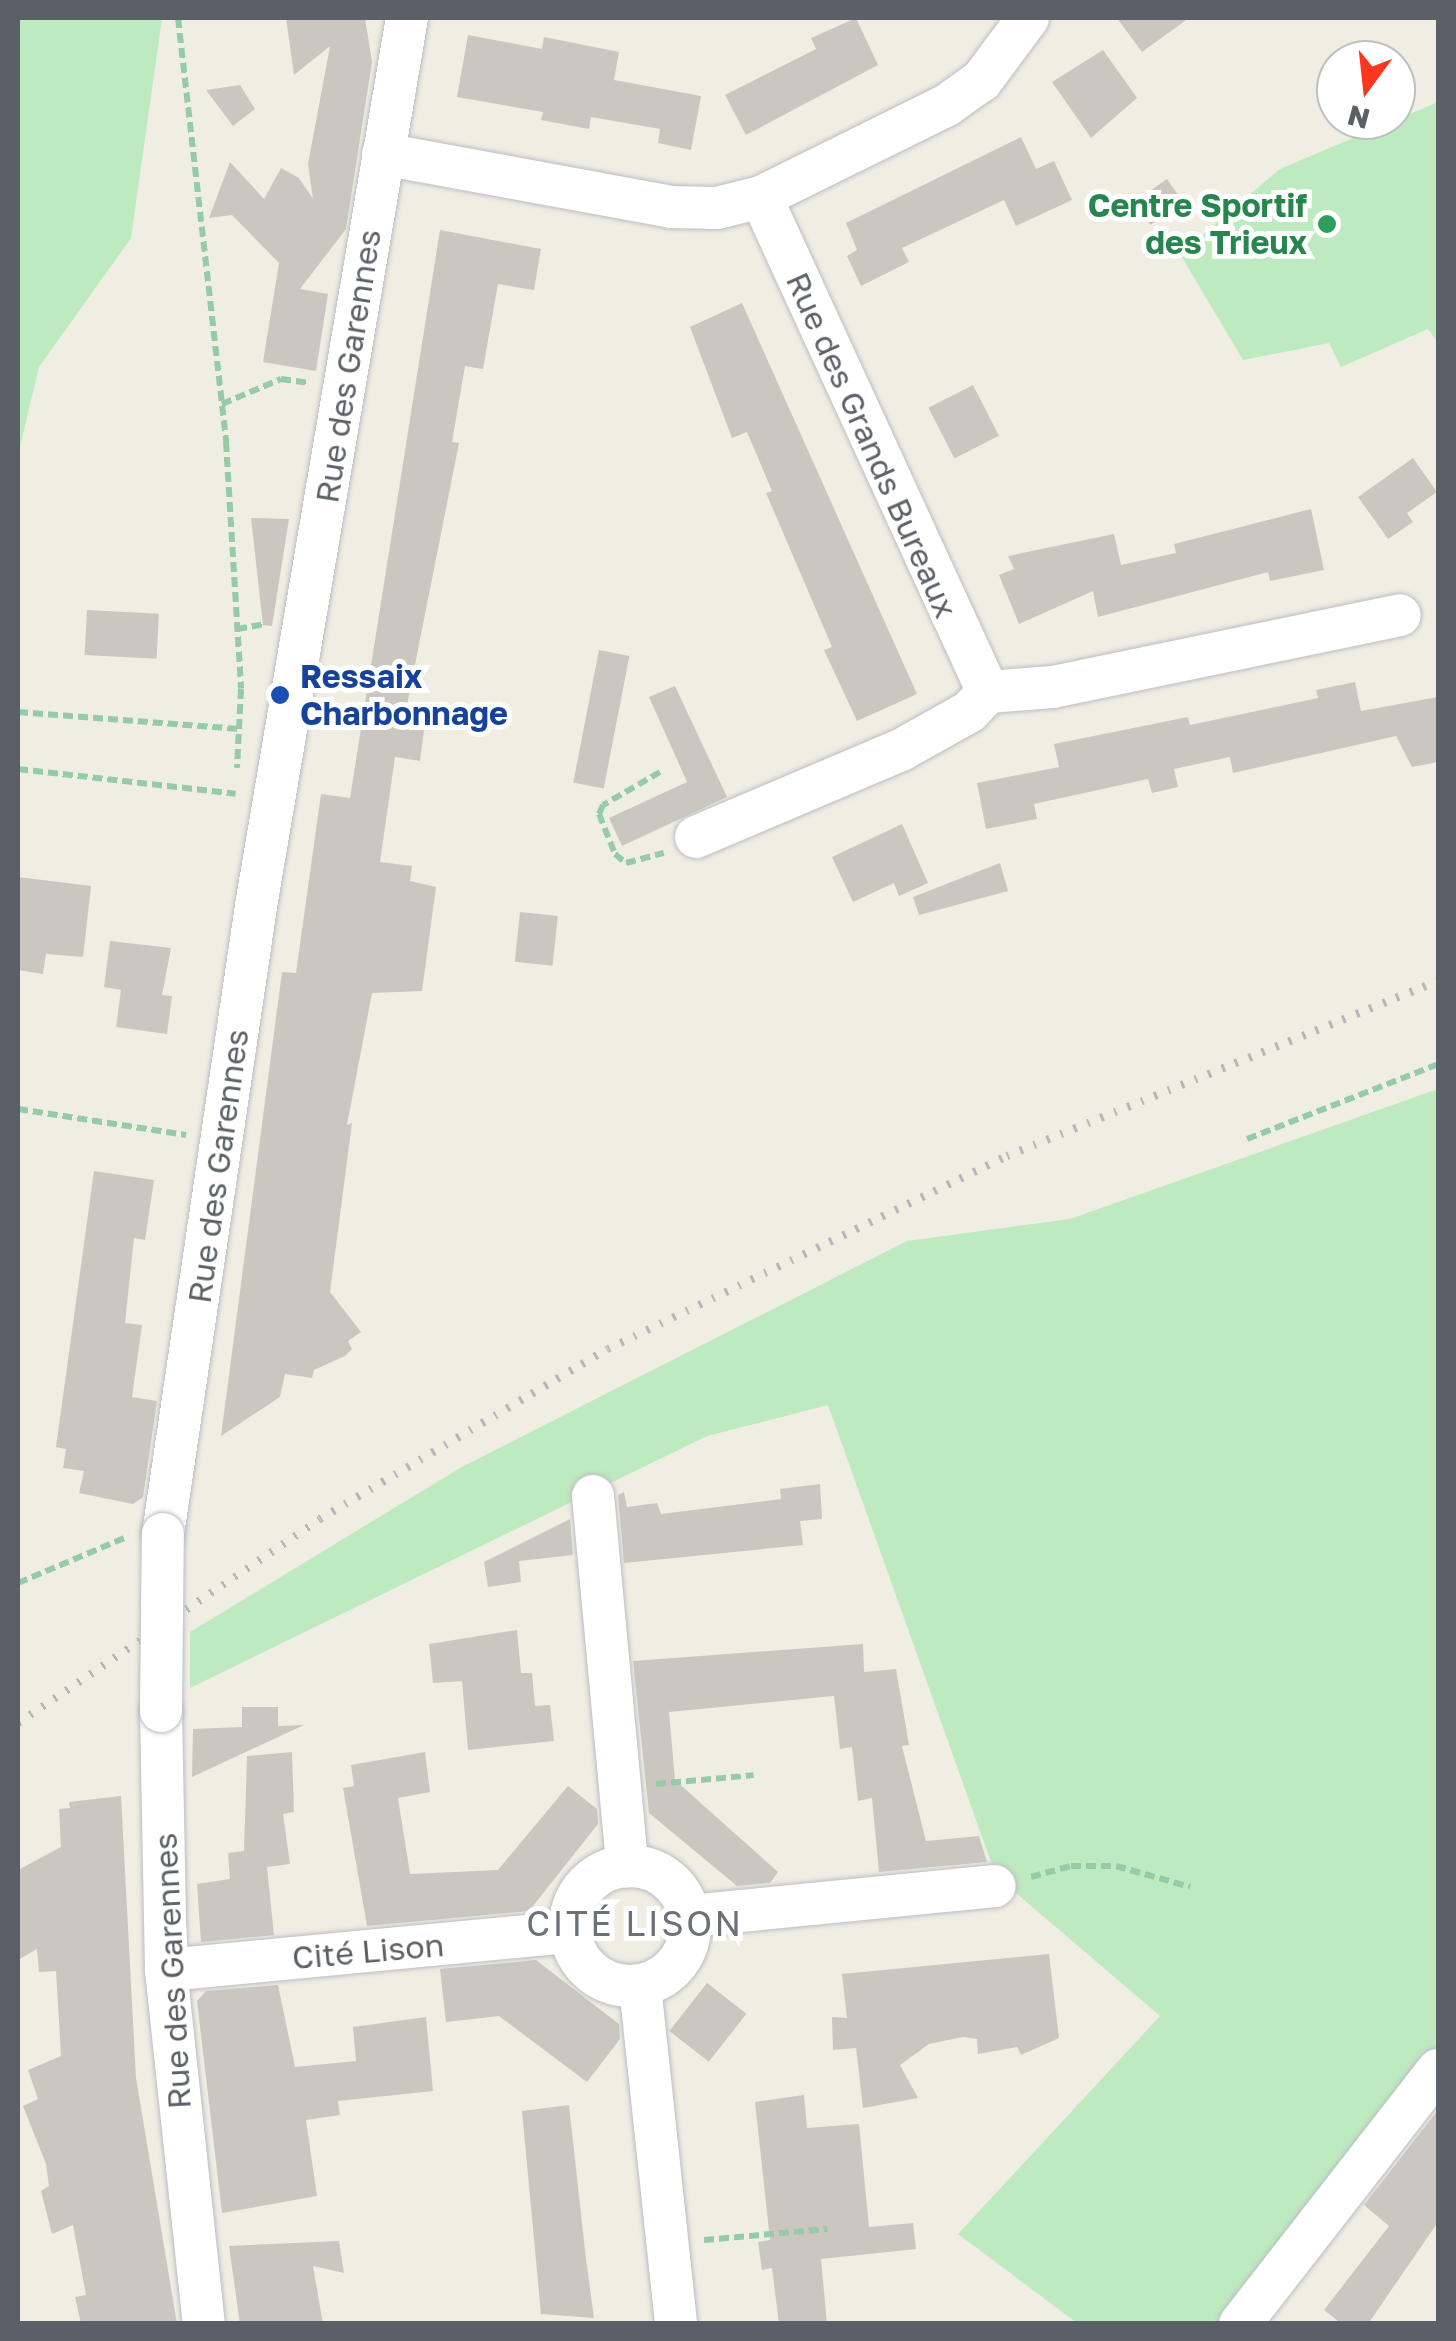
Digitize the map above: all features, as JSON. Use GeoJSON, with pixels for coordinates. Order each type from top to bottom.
{"type":"FeatureCollection","features":[{"type":"Feature","properties":{"kind":"street","name":"Rue des Garennes"},"geometry":{"type":"LineString","coordinates":[[204,2324],[166,1970],[161,1711],[164,1529],[222,1140],[407,18]]}},
{"type":"Feature","properties":{"kind":"street"},"geometry":{"type":"LineString","coordinates":[[383,154],[671,207],[717,208],[761,197],[947,105],[982,80],[1028,18]]}},
{"type":"Feature","properties":{"kind":"street","name":"Rue des Grands Bureaux"},"geometry":{"type":"LineString","coordinates":[[761,197],[988,692]]}},
{"type":"Feature","properties":{"kind":"street"},"geometry":{"type":"LineString","coordinates":[[696,837],[902,750],[968,712],[988,692],[1053,687],[1400,615]]}},
{"type":"Feature","properties":{"kind":"street"},"geometry":{"type":"LineString","coordinates":[[593,1496],[627,1866]]}},
{"type":"Feature","properties":{"kind":"street"},"geometry":{"type":"LineString","coordinates":[[627,1866],[674,1885],[690,1916],[680,1961],[640,1986],[620,1986],[586,1967],[570,1932],[585,1887],[627,1866]]}},
{"type":"Feature","properties":{"kind":"street"},"geometry":{"type":"LineString","coordinates":[[690,1916],[994,1886]]}},
{"type":"Feature","properties":{"kind":"street","name":"Cité Lison"},"geometry":{"type":"LineString","coordinates":[[166,1970],[570,1932]]}},
{"type":"Feature","properties":{"kind":"street"},"geometry":{"type":"LineString","coordinates":[[640,1986],[676,2324]]}},
{"type":"Feature","properties":{"kind":"street"},"geometry":{"type":"LineString","coordinates":[[1240,2324],[1438,2070]]}},
{"type":"Feature","properties":{"kind":"path"},"geometry":{"type":"LineString","coordinates":[[178,18],[222,404],[239,729],[236,812]]}},
{"type":"Feature","properties":{"kind":"path"},"geometry":{"type":"LineString","coordinates":[[222,404],[280,379],[344,388]]}},
{"type":"Feature","properties":{"kind":"path"},"geometry":{"type":"LineString","coordinates":[[18,712],[239,729]]}},
{"type":"Feature","properties":{"kind":"path"},"geometry":{"type":"LineString","coordinates":[[18,769],[236,794]]}},
{"type":"Feature","properties":{"kind":"path"},"geometry":{"type":"LineString","coordinates":[[660,772],[603,805],[600,824],[615,854],[626,863],[642,863],[696,837]]}},
{"type":"Feature","properties":{"kind":"path"},"geometry":{"type":"LineString","coordinates":[[1248,1139],[1438,1064]]}},
{"type":"Feature","properties":{"kind":"path"},"geometry":{"type":"LineString","coordinates":[[18,1109],[222,1140]]}},
{"type":"Feature","properties":{"kind":"path"},"geometry":{"type":"LineString","coordinates":[[18,1583],[164,1529]]}},
{"type":"Feature","properties":{"kind":"path"},"geometry":{"type":"LineString","coordinates":[[620,1790],[754,1775]]}},
{"type":"Feature","properties":{"kind":"path"},"geometry":{"type":"LineString","coordinates":[[994,1886],[1071,1866],[1116,1866],[1190,1887]]}},
{"type":"Feature","properties":{"kind":"path"},"geometry":{"type":"LineString","coordinates":[[668,2244],[828,2229]]}},
{"type":"Feature","properties":{"kind":"green space"},"geometry":{"type":"Polygon","coordinates":[[[18,18],[162,18],[131,238],[39,367],[18,455],[18,18]]]}},
{"type":"Feature","properties":{"kind":"green space","name":"Centre Sportif des Trieux"},"geometry":{"type":"Polygon","coordinates":[[[1438,102],[1438,343],[1428,329],[1341,367],[1329,343],[1243,360],[1180,254],[1280,169],[1348,140],[1416,140],[1416,111],[1438,102]]]}},
{"type":"Feature","properties":{"kind":"green space"},"geometry":{"type":"Polygon","coordinates":[[[1438,1089],[1438,2046],[1227,2323],[1077,2323],[958,2234],[1160,2016],[996,1876],[828,1405],[707,1436],[190,1688],[190,1632],[460,1468],[907,1241],[1070,1219],[1438,1089]]]}},
{"type":"Feature","properties":{"kind":"building"},"geometry":{"type":"Polygon","coordinates":[[[286,18],[365,18],[372,62],[346,229],[300,289],[328,294],[316,371],[263,362],[279,263],[232,215],[209,218],[230,162],[264,199],[281,168],[299,178],[313,199],[308,164],[330,46],[294,75],[286,18]]]}},
{"type":"Feature","properties":{"kind":"building"},"geometry":{"type":"Polygon","coordinates":[[[856,18],[878,65],[746,135],[725,95],[816,49],[811,38],[856,18]]]}},
{"type":"Feature","properties":{"kind":"building"},"geometry":{"type":"Polygon","coordinates":[[[1117,18],[1189,18],[1142,52],[1117,18]]]}},
{"type":"Feature","properties":{"kind":"building"},"geometry":{"type":"Polygon","coordinates":[[[468,35],[542,49],[544,37],[619,52],[614,80],[701,96],[691,150],[658,143],[660,129],[591,117],[589,129],[541,120],[543,112],[457,97],[468,35]]]}},
{"type":"Feature","properties":{"kind":"building"},"geometry":{"type":"Polygon","coordinates":[[[1103,50],[1137,98],[1091,138],[1052,82],[1103,50]]]}},
{"type":"Feature","properties":{"kind":"building"},"geometry":{"type":"Polygon","coordinates":[[[240,85],[255,109],[233,126],[206,90],[240,85]]]}},
{"type":"Feature","properties":{"kind":"building"},"geometry":{"type":"Polygon","coordinates":[[[1021,137],[1036,169],[1054,161],[1072,200],[1016,226],[1004,200],[902,248],[909,262],[861,286],[847,256],[857,250],[846,223],[1021,137]]]}},
{"type":"Feature","properties":{"kind":"building"},"geometry":{"type":"Polygon","coordinates":[[[1167,179],[1183,202],[1150,225],[1134,202],[1167,179]]]}},
{"type":"Feature","properties":{"kind":"building"},"geometry":{"type":"Polygon","coordinates":[[[440,230],[541,249],[534,290],[498,284],[483,369],[465,366],[452,442],[459,443],[407,705],[427,708],[420,761],[395,757],[380,862],[412,866],[410,881],[436,887],[422,991],[372,993],[347,1125],[352,1123],[330,1292],[361,1332],[348,1341],[352,1349],[345,1356],[314,1370],[312,1378],[285,1374],[280,1397],[221,1436],[282,972],[296,973],[321,794],[350,798],[440,230]]]}},
{"type":"Feature","properties":{"kind":"building"},"geometry":{"type":"Polygon","coordinates":[[[742,303],[917,694],[857,721],[824,650],[832,647],[766,493],[772,491],[747,432],[732,438],[690,327],[742,303]]]}},
{"type":"Feature","properties":{"kind":"building"},"geometry":{"type":"Polygon","coordinates":[[[973,385],[999,436],[954,458],[928,408],[973,385]]]}},
{"type":"Feature","properties":{"kind":"building"},"geometry":{"type":"Polygon","coordinates":[[[1413,458],[1437,492],[1407,513],[1413,522],[1388,539],[1358,497],[1413,458]]]}},
{"type":"Feature","properties":{"kind":"building"},"geometry":{"type":"Polygon","coordinates":[[[1311,509],[1324,570],[1270,581],[1268,572],[1098,617],[1093,591],[1019,624],[999,575],[1014,569],[1008,556],[1114,534],[1121,565],[1176,553],[1174,544],[1311,509]]]}},
{"type":"Feature","properties":{"kind":"building"},"geometry":{"type":"Polygon","coordinates":[[[251,518],[289,519],[272,626],[263,625],[251,518]]]}},
{"type":"Feature","properties":{"kind":"building"},"geometry":{"type":"Polygon","coordinates":[[[87,610],[159,614],[157,659],[85,655],[87,610]]]}},
{"type":"Feature","properties":{"kind":"building"},"geometry":{"type":"Polygon","coordinates":[[[599,650],[629,656],[604,788],[573,783],[599,650]]]}},
{"type":"Feature","properties":{"kind":"building"},"geometry":{"type":"Polygon","coordinates":[[[1355,682],[1361,711],[1438,697],[1438,762],[1412,767],[1396,736],[1233,773],[1230,757],[1174,769],[1178,787],[1152,793],[1148,779],[1034,804],[1037,819],[986,829],[977,783],[1059,767],[1054,744],[1188,717],[1190,725],[1318,698],[1316,690],[1355,682]]]}},
{"type":"Feature","properties":{"kind":"building"},"geometry":{"type":"Polygon","coordinates":[[[675,686],[727,797],[622,846],[609,818],[687,782],[649,697],[675,686]]]}},
{"type":"Feature","properties":{"kind":"building"},"geometry":{"type":"Polygon","coordinates":[[[902,824],[928,883],[899,896],[894,883],[853,902],[832,857],[902,824]]]}},
{"type":"Feature","properties":{"kind":"building"},"geometry":{"type":"Polygon","coordinates":[[[1000,863],[1008,891],[919,915],[913,897],[1000,863]]]}},
{"type":"Feature","properties":{"kind":"building"},"geometry":{"type":"Polygon","coordinates":[[[18,877],[91,886],[83,957],[46,954],[43,974],[18,970],[18,877]]]}},
{"type":"Feature","properties":{"kind":"building"},"geometry":{"type":"Polygon","coordinates":[[[520,912],[558,916],[553,966],[515,962],[520,912]]]}},
{"type":"Feature","properties":{"kind":"building"},"geometry":{"type":"Polygon","coordinates":[[[110,941],[171,948],[162,995],[172,996],[167,1034],[116,1027],[121,990],[104,987],[110,941]]]}},
{"type":"Feature","properties":{"kind":"building"},"geometry":{"type":"Polygon","coordinates":[[[94,1171],[154,1180],[145,1240],[134,1238],[125,1323],[142,1325],[132,1397],[157,1401],[143,1497],[133,1504],[79,1493],[84,1471],[63,1468],[66,1449],[56,1447],[94,1171]]]}},
{"type":"Feature","properties":{"kind":"building"},"geometry":{"type":"Polygon","coordinates":[[[820,1484],[822,1519],[800,1521],[803,1545],[624,1563],[618,1495],[624,1492],[627,1507],[657,1503],[661,1514],[781,1499],[780,1489],[820,1484]]]}},
{"type":"Feature","properties":{"kind":"building"},"geometry":{"type":"Polygon","coordinates":[[[570,1519],[573,1555],[519,1561],[521,1582],[488,1587],[484,1562],[570,1519]]]}},
{"type":"Feature","properties":{"kind":"building"},"geometry":{"type":"Polygon","coordinates":[[[517,1630],[521,1673],[532,1673],[535,1706],[550,1705],[554,1741],[468,1750],[462,1681],[433,1683],[429,1644],[517,1630]]]}},
{"type":"Feature","properties":{"kind":"building"},"geometry":{"type":"Polygon","coordinates":[[[863,1644],[864,1672],[896,1669],[909,1745],[902,1746],[926,1841],[979,1836],[987,1862],[879,1872],[872,1798],[858,1801],[852,1747],[840,1749],[834,1696],[669,1712],[675,1780],[778,1872],[770,1883],[737,1886],[649,1813],[633,1661],[863,1644]]]}},
{"type":"Feature","properties":{"kind":"building"},"geometry":{"type":"Polygon","coordinates":[[[242,1707],[278,1707],[278,1726],[304,1725],[192,1777],[193,1729],[242,1727],[242,1707]]]}},
{"type":"Feature","properties":{"kind":"building"},"geometry":{"type":"Polygon","coordinates":[[[292,1752],[294,1812],[283,1814],[290,1864],[267,1867],[274,1935],[201,1942],[197,1884],[230,1879],[228,1853],[244,1851],[247,1756],[292,1752]]]}},
{"type":"Feature","properties":{"kind":"building"},"geometry":{"type":"Polygon","coordinates":[[[425,1752],[430,1792],[398,1798],[410,1874],[498,1870],[568,1786],[597,1809],[598,1824],[529,1911],[367,1926],[343,1788],[354,1786],[351,1765],[425,1752]]]}},
{"type":"Feature","properties":{"kind":"building"},"geometry":{"type":"Polygon","coordinates":[[[121,1796],[136,2078],[177,2324],[81,2324],[75,2297],[86,2295],[73,2225],[52,2234],[41,2191],[49,2186],[46,2164],[23,2106],[38,2099],[28,2070],[61,2056],[56,1971],[39,1972],[37,1949],[18,1960],[18,1870],[61,1847],[59,1809],[70,1808],[69,1802],[121,1796]]]}},
{"type":"Feature","properties":{"kind":"building"},"geometry":{"type":"Polygon","coordinates":[[[1049,1954],[1059,2038],[1021,2055],[1017,2047],[978,2054],[977,2039],[963,2037],[929,2044],[900,2065],[918,2098],[863,2108],[856,2048],[833,2050],[832,2017],[847,2018],[842,1974],[1049,1954]]]}},
{"type":"Feature","properties":{"kind":"building"},"geometry":{"type":"Polygon","coordinates":[[[536,1960],[619,2024],[620,2039],[587,2082],[499,2016],[446,2022],[440,1969],[536,1960]]]}},
{"type":"Feature","properties":{"kind":"building"},"geometry":{"type":"Polygon","coordinates":[[[707,1983],[746,2014],[709,2062],[669,2031],[707,1983]]]}},
{"type":"Feature","properties":{"kind":"building"},"geometry":{"type":"Polygon","coordinates":[[[278,1985],[295,2067],[356,2061],[353,2027],[426,2017],[433,2091],[338,2101],[340,2115],[306,2120],[317,2196],[222,2213],[197,2001],[206,1991],[278,1985]]]}},
{"type":"Feature","properties":{"kind":"building"},"geometry":{"type":"Polygon","coordinates":[[[804,2095],[807,2128],[859,2124],[869,2227],[913,2223],[916,2249],[821,2259],[827,2324],[779,2324],[772,2268],[762,2270],[758,2242],[770,2240],[755,2102],[804,2095]]]}},
{"type":"Feature","properties":{"kind":"building"},"geometry":{"type":"Polygon","coordinates":[[[569,2105],[594,2318],[541,2314],[522,2111],[569,2105]]]}},
{"type":"Feature","properties":{"kind":"building"},"geometry":{"type":"Polygon","coordinates":[[[1438,2110],[1438,2222],[1368,2324],[1342,2324],[1324,2310],[1389,2226],[1364,2205],[1438,2110]]]}},
{"type":"Feature","properties":{"kind":"building"},"geometry":{"type":"Polygon","coordinates":[[[339,2241],[344,2273],[313,2266],[323,2324],[240,2324],[229,2246],[339,2241]]]}},
{"type":"Feature","properties":{"kind":"railway"},"geometry":{"type":"LineString","coordinates":[[18,1723],[320,1519],[608,1349],[1007,1156],[1438,981]]}},
{"type":"Feature","properties":{"kind":"place","name":"Centre Sportif des Trieux"},"geometry":{"type":"Point","coordinates":[1327,224]}},
{"type":"Feature","properties":{"kind":"place","name":"Ressaix Charbonnage"},"geometry":{"type":"Point","coordinates":[280,695]}},
{"type":"Feature","properties":{"kind":"district","name":"CITÉ LISON"},"geometry":{"type":"Point","coordinates":[635,1923]}}]}
